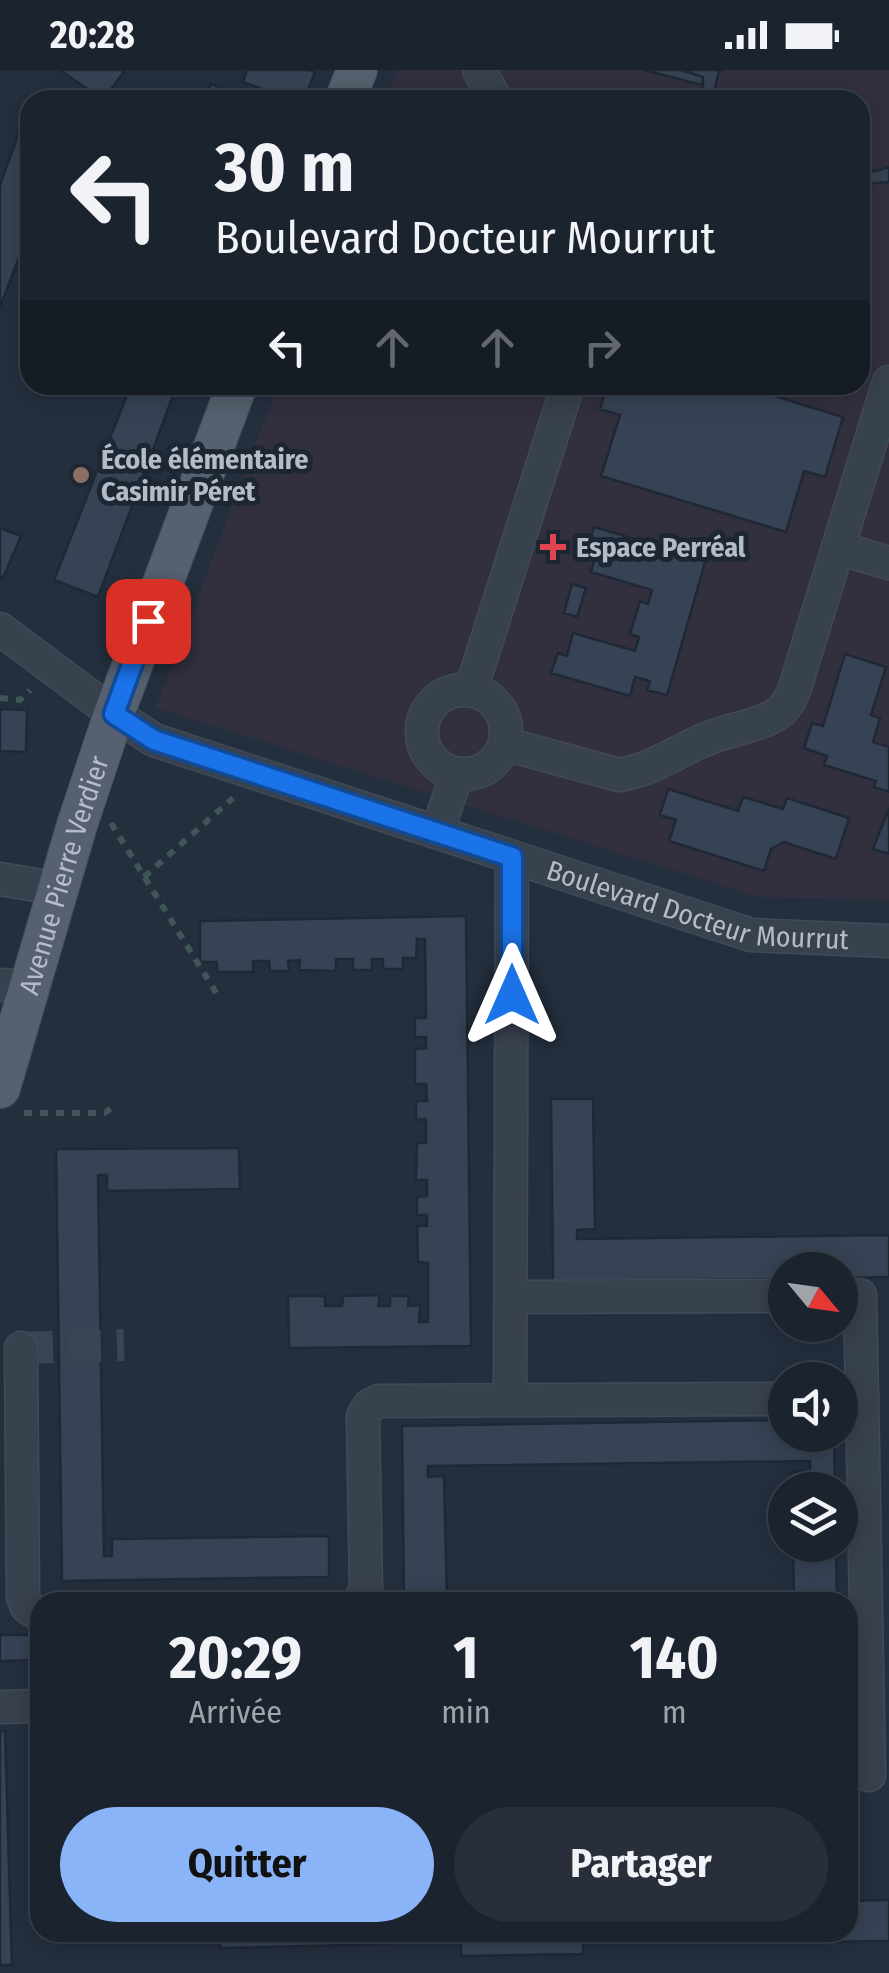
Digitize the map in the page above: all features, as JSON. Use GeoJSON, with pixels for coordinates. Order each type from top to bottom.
{"type":"FeatureCollection","features":[{"type":"Feature","properties":{"kind":"main road","name":"Avenue Pierre Verdier"},"geometry":{"type":"LineString","coordinates":[[9,1100],[15,986],[60,888],[114,714],[233,395]]}},
{"type":"Feature","properties":{"kind":"street"},"geometry":{"type":"LineString","coordinates":[[504,744],[619,775],[654,766],[710,737],[781,711],[792,696],[889,382]]}},
{"type":"Feature","properties":{"kind":"street"},"geometry":{"type":"LineString","coordinates":[[470,690],[565,395]]}},
{"type":"Feature","properties":{"kind":"street"},"geometry":{"type":"LineString","coordinates":[[838,548],[889,563]]}},
{"type":"Feature","properties":{"kind":"street","name":"Boulevard Docteur Mourrut"},"geometry":{"type":"LineString","coordinates":[[0,628],[154,740],[751,935],[889,941]]}},
{"type":"Feature","properties":{"kind":"street"},"geometry":{"type":"LineString","coordinates":[[470,690],[488,696],[498,706],[506,730],[504,744],[490,766],[478,772],[457,774],[440,768],[430,758],[424,746],[422,720],[438,698],[470,690]]}},
{"type":"Feature","properties":{"kind":"street"},"geometry":{"type":"LineString","coordinates":[[437,832],[457,774]]}},
{"type":"Feature","properties":{"kind":"street"},"geometry":{"type":"LineString","coordinates":[[510,1399],[512,857]]}},
{"type":"Feature","properties":{"kind":"street"},"geometry":{"type":"LineString","coordinates":[[0,880],[60,888]]}},
{"type":"Feature","properties":{"kind":"street"},"geometry":{"type":"LineString","coordinates":[[855,1362],[863,1295]]}},
{"type":"Feature","properties":{"kind":"street"},"geometry":{"type":"LineString","coordinates":[[513,1298],[768,1296]]}},
{"type":"Feature","properties":{"kind":"street"},"geometry":{"type":"LineString","coordinates":[[21,1348],[23,1598],[30,1609]]}},
{"type":"Feature","properties":{"kind":"street"},"geometry":{"type":"LineString","coordinates":[[364,1592],[362,1416],[379,1401],[768,1398]]}},
{"type":"Feature","properties":{"kind":"street"},"geometry":{"type":"LineString","coordinates":[[858,1425],[876,1494],[869,1775]]}},
{"type":"Feature","properties":{"kind":"street"},"geometry":{"type":"LineString","coordinates":[[0,1707],[30,1706]]}},
{"type":"Feature","properties":{"kind":"path"},"geometry":{"type":"LineString","coordinates":[[144,877],[260,774]]}},
{"type":"Feature","properties":{"kind":"path"},"geometry":{"type":"LineString","coordinates":[[82,811],[114,824],[220,999]]}},
{"type":"Feature","properties":{"kind":"path"},"geometry":{"type":"LineString","coordinates":[[9,1100],[104,1113],[116,1105]]}},
{"type":"Feature","properties":{"kind":"shaded area","name":"Espace Perréal"},"geometry":{"type":"Polygon","coordinates":[[[397,70],[889,70],[889,900],[759,897],[156,708],[274,395],[870,395],[870,90],[390,90],[397,70]]]}},
{"type":"Feature","properties":{"kind":"building"},"geometry":{"type":"Polygon","coordinates":[[[60,70],[125,70],[110,90],[89,90],[60,70]]]}},
{"type":"Feature","properties":{"kind":"building"},"geometry":{"type":"Polygon","coordinates":[[[247,70],[315,72],[308,90],[264,90],[243,82],[247,70]]]}},
{"type":"Feature","properties":{"kind":"building"},"geometry":{"type":"Polygon","coordinates":[[[644,70],[681,70],[703,77],[702,85],[644,70]]]}},
{"type":"Feature","properties":{"kind":"building"},"geometry":{"type":"Polygon","coordinates":[[[681,70],[722,70],[715,90],[703,90],[703,77],[681,70]]]}},
{"type":"Feature","properties":{"kind":"building"},"geometry":{"type":"Polygon","coordinates":[[[20,130],[20,255],[0,307],[0,185],[20,130]]]}},
{"type":"Feature","properties":{"kind":"building"},"geometry":{"type":"Polygon","coordinates":[[[889,167],[889,182],[870,183],[870,171],[889,167]]]}},
{"type":"Feature","properties":{"kind":"building"},"geometry":{"type":"Polygon","coordinates":[[[127,395],[173,395],[98,597],[54,580],[127,395]]]}},
{"type":"Feature","properties":{"kind":"building"},"geometry":{"type":"Polygon","coordinates":[[[604,395],[771,395],[843,417],[825,477],[804,471],[786,532],[601,476],[620,415],[600,409],[604,395]]]}},
{"type":"Feature","properties":{"kind":"building"},"geometry":{"type":"Polygon","coordinates":[[[594,527],[686,554],[691,539],[710,545],[667,695],[647,690],[650,681],[635,677],[630,696],[551,673],[558,653],[567,656],[573,633],[635,651],[639,637],[630,634],[640,601],[648,604],[652,590],[591,572],[597,550],[588,547],[594,527]]]}},
{"type":"Feature","properties":{"kind":"building"},"geometry":{"type":"Polygon","coordinates":[[[0,528],[21,536],[3,578],[0,576],[0,528]]]}},
{"type":"Feature","properties":{"kind":"building"},"geometry":{"type":"Polygon","coordinates":[[[572,584],[586,588],[577,617],[564,613],[572,584]]]}},
{"type":"Feature","properties":{"kind":"building"},"geometry":{"type":"Polygon","coordinates":[[[845,654],[886,667],[871,715],[880,718],[873,742],[889,747],[889,792],[874,787],[876,781],[824,765],[827,756],[804,748],[812,723],[823,726],[845,654]]]}},
{"type":"Feature","properties":{"kind":"building"},"geometry":{"type":"Polygon","coordinates":[[[0,709],[27,710],[26,752],[0,751],[0,709]]]}},
{"type":"Feature","properties":{"kind":"building"},"geometry":{"type":"Polygon","coordinates":[[[668,789],[738,811],[743,797],[783,809],[787,798],[849,818],[836,859],[784,842],[771,849],[764,871],[669,841],[676,820],[660,815],[668,789]]]}},
{"type":"Feature","properties":{"kind":"building"},"geometry":{"type":"Polygon","coordinates":[[[889,808],[889,854],[873,849],[889,808]]]}},
{"type":"Feature","properties":{"kind":"building"},"geometry":{"type":"Polygon","coordinates":[[[466,916],[471,1346],[289,1348],[288,1296],[325,1296],[325,1306],[342,1306],[343,1296],[380,1295],[378,1306],[390,1306],[390,1296],[409,1296],[408,1306],[420,1305],[419,1322],[428,1322],[428,1263],[418,1262],[417,1226],[427,1226],[427,1215],[417,1215],[417,1197],[427,1196],[427,1180],[416,1180],[417,1143],[426,1143],[426,1119],[416,1120],[416,1101],[427,1101],[426,1084],[415,1084],[415,1049],[426,1048],[426,1037],[415,1037],[415,1018],[426,1018],[425,939],[417,939],[416,958],[403,958],[403,969],[383,969],[383,959],[372,959],[372,970],[353,970],[353,959],[336,959],[336,971],[299,970],[300,960],[288,961],[289,971],[270,971],[269,961],[253,961],[253,972],[217,972],[217,962],[200,962],[200,921],[466,916]]]}},
{"type":"Feature","properties":{"kind":"building"},"geometry":{"type":"Polygon","coordinates":[[[551,1099],[593,1099],[595,1229],[577,1230],[577,1239],[889,1235],[889,1277],[858,1278],[858,1252],[768,1252],[768,1279],[553,1282],[551,1099]]]}},
{"type":"Feature","properties":{"kind":"building"},"geometry":{"type":"Polygon","coordinates":[[[239,1148],[240,1189],[107,1191],[107,1175],[98,1175],[104,1556],[112,1556],[112,1539],[329,1536],[329,1577],[62,1581],[56,1149],[239,1148]]]}},
{"type":"Feature","properties":{"kind":"building"},"geometry":{"type":"Polygon","coordinates":[[[768,1420],[768,1452],[834,1452],[835,1472],[792,1472],[810,1471],[810,1461],[428,1466],[428,1477],[444,1476],[447,1592],[404,1592],[402,1426],[768,1420]]]}},
{"type":"Feature","properties":{"kind":"building"},"geometry":{"type":"Polygon","coordinates":[[[793,1562],[836,1562],[837,1592],[794,1592],[793,1562]]]}},
{"type":"Feature","properties":{"kind":"building"},"geometry":{"type":"Polygon","coordinates":[[[0,1635],[30,1635],[30,1660],[0,1661],[0,1635]]]}},
{"type":"Feature","properties":{"kind":"building"},"geometry":{"type":"Polygon","coordinates":[[[0,1731],[5,1731],[12,1965],[0,1965],[0,1731]]]}},
{"type":"Feature","properties":{"kind":"building"},"geometry":{"type":"Polygon","coordinates":[[[889,1900],[889,1941],[858,1941],[858,1901],[889,1900]]]}},
{"type":"Feature","properties":{"kind":"building"},"geometry":{"type":"Polygon","coordinates":[[[220,1942],[390,1942],[390,1944],[220,1948],[220,1942]]]}},
{"type":"Feature","properties":{"kind":"building"},"geometry":{"type":"Polygon","coordinates":[[[461,1942],[583,1942],[583,1954],[461,1956],[461,1942]]]}},
{"type":"Feature","properties":{"kind":"tunnel"},"geometry":{"type":"LineString","coordinates":[[21,1348],[124,1345]]}},
{"type":"Feature","properties":{"kind":"place","name":"École élémentaire Casimir Péret"},"geometry":{"type":"Point","coordinates":[81,475]}},
{"type":"Feature","properties":{"kind":"place","name":"Espace Perréal"},"geometry":{"type":"Point","coordinates":[553,547]}},
{"type":"Feature","properties":{"kind":"route"},"geometry":{"type":"LineString","coordinates":[[148,621],[114,714],[154,740],[512,857],[512,995]]}}]}
